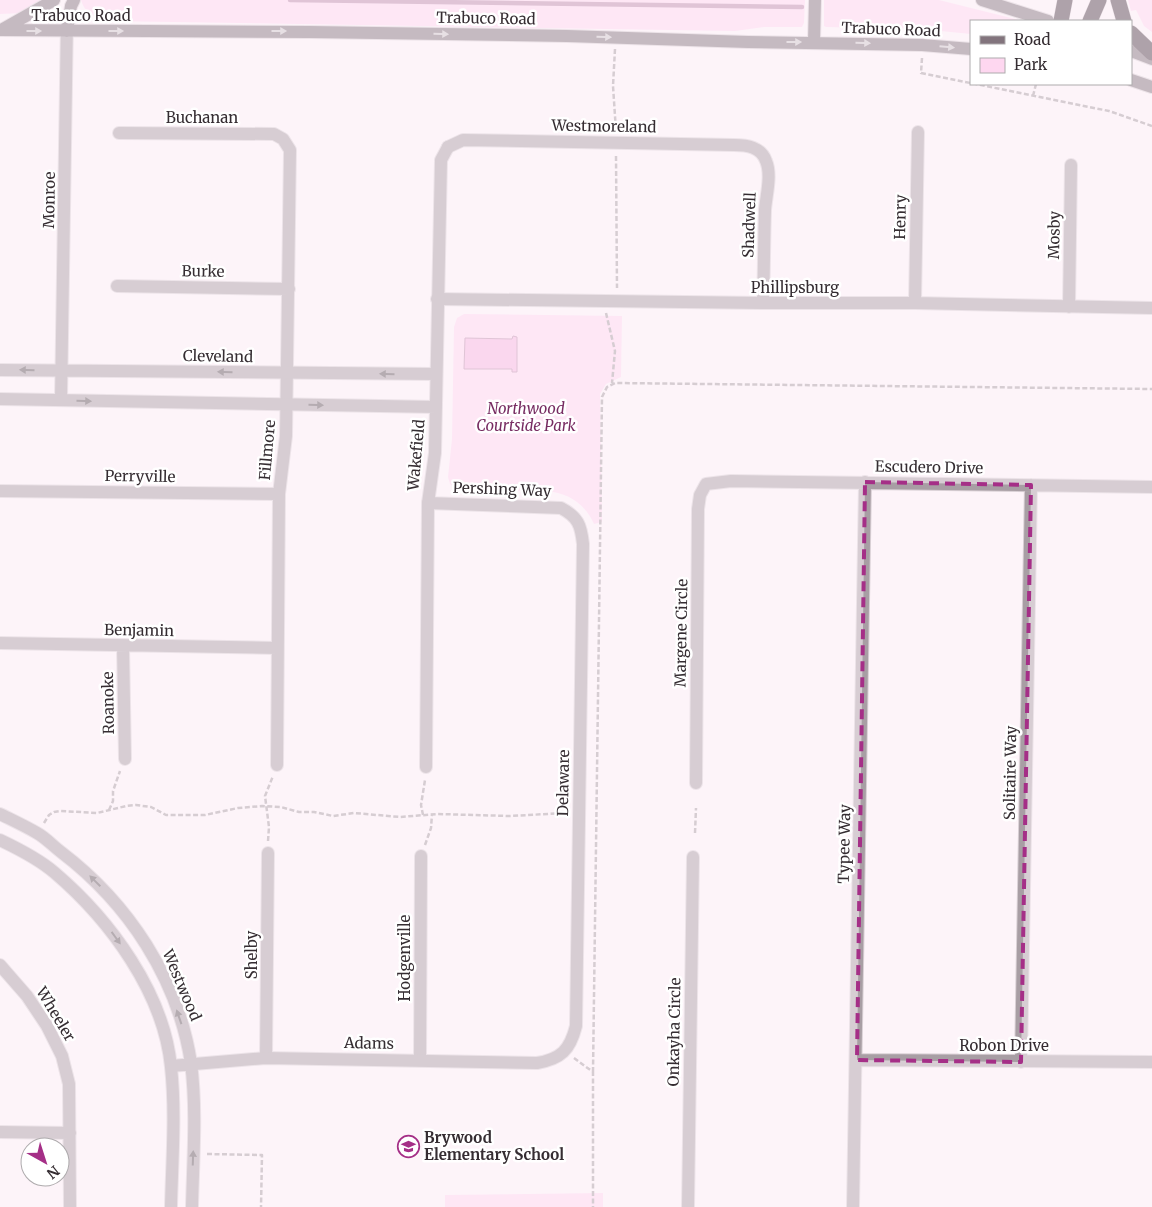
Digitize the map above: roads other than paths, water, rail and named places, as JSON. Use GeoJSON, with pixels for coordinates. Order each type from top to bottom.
{"type":"FeatureCollection","features":[{"type":"Feature","properties":{"kind":"highway"},"geometry":{"type":"LineString","coordinates":[[1061,20],[1064,0]]}},
{"type":"Feature","properties":{"kind":"highway"},"geometry":{"type":"LineString","coordinates":[[1090,20],[1099,0]]}},
{"type":"Feature","properties":{"kind":"highway"},"geometry":{"type":"LineString","coordinates":[[1118,0],[1124,20]]}},
{"type":"Feature","properties":{"kind":"highway"},"geometry":{"type":"LineString","coordinates":[[1132,34],[1152,53]]}},
{"type":"Feature","properties":{"kind":"main road"},"geometry":{"type":"LineString","coordinates":[[1,30],[54,0]]}},
{"type":"Feature","properties":{"kind":"main road"},"geometry":{"type":"LineString","coordinates":[[67,31],[71,6],[74,0]]}},
{"type":"Feature","properties":{"kind":"main road"},"geometry":{"type":"LineString","coordinates":[[814,42],[815,0]]}},
{"type":"Feature","properties":{"kind":"main road"},"geometry":{"type":"LineString","coordinates":[[982,0],[1045,20]]}},
{"type":"Feature","properties":{"kind":"main road","name":"Trabuco Road"},"geometry":{"type":"LineString","coordinates":[[1,30],[310,32],[814,42],[922,45],[970,49]]}},
{"type":"Feature","properties":{"kind":"main road"},"geometry":{"type":"LineString","coordinates":[[1132,52],[1152,59]]}},
{"type":"Feature","properties":{"kind":"main road"},"geometry":{"type":"LineString","coordinates":[[1132,80],[1152,87]]}},
{"type":"Feature","properties":{"kind":"street","name":"Monroe"},"geometry":{"type":"LineString","coordinates":[[62,400],[67,0]]}},
{"type":"Feature","properties":{"kind":"street","name":"Henry"},"geometry":{"type":"LineString","coordinates":[[915,302],[918,132]]}},
{"type":"Feature","properties":{"kind":"street","name":"Buchanan"},"geometry":{"type":"LineString","coordinates":[[119,133],[260,133],[274,134],[284,139]]}},
{"type":"Feature","properties":{"kind":"street","name":"Fillmore"},"geometry":{"type":"LineString","coordinates":[[277,765],[279,494],[286,436],[291,163],[290,150],[284,139]]}},
{"type":"Feature","properties":{"kind":"street","name":"Westmoreland"},"geometry":{"type":"LineString","coordinates":[[448,147],[463,140],[741,145],[760,151]]}},
{"type":"Feature","properties":{"kind":"street","name":"Wakefield"},"geometry":{"type":"LineString","coordinates":[[426,767],[428,503],[435,453],[441,160],[448,147]]}},
{"type":"Feature","properties":{"kind":"street","name":"Shadwell"},"geometry":{"type":"LineString","coordinates":[[760,151],[767,161],[768,175],[765,211],[763,303]]}},
{"type":"Feature","properties":{"kind":"street","name":"Mosby"},"geometry":{"type":"LineString","coordinates":[[1069,307],[1071,165]]}},
{"type":"Feature","properties":{"kind":"street","name":"Burke"},"geometry":{"type":"LineString","coordinates":[[117,286],[289,289]]}},
{"type":"Feature","properties":{"kind":"street","name":"Phillipsburg"},"geometry":{"type":"LineString","coordinates":[[437,299],[763,303],[915,302],[1152,308]]}},
{"type":"Feature","properties":{"kind":"street","name":"Cleveland"},"geometry":{"type":"LineString","coordinates":[[0,370],[436,374]]}},
{"type":"Feature","properties":{"kind":"street"},"geometry":{"type":"LineString","coordinates":[[0,399],[436,407]]}},
{"type":"Feature","properties":{"kind":"street","name":"Escudero Drive"},"geometry":{"type":"LineString","coordinates":[[706,484],[731,481],[1152,487]]}},
{"type":"Feature","properties":{"kind":"street","name":"Typee Way"},"geometry":{"type":"LineString","coordinates":[[853,1207],[857,1060],[865,482]]}},
{"type":"Feature","properties":{"kind":"street","name":"Margene Circle"},"geometry":{"type":"LineString","coordinates":[[696,784],[698,509],[700,495],[706,484]]}},
{"type":"Feature","properties":{"kind":"street","name":"Solitaire Way"},"geometry":{"type":"LineString","coordinates":[[1021,1062],[1031,485]]}},
{"type":"Feature","properties":{"kind":"street","name":"Perryville"},"geometry":{"type":"LineString","coordinates":[[0,491],[279,494]]}},
{"type":"Feature","properties":{"kind":"street","name":"Pershing Way"},"geometry":{"type":"LineString","coordinates":[[428,503],[545,506],[561,508],[573,515]]}},
{"type":"Feature","properties":{"kind":"street","name":"Delaware"},"geometry":{"type":"LineString","coordinates":[[564,1052],[572,1040],[576,1026],[583,544],[581,529],[573,515]]}},
{"type":"Feature","properties":{"kind":"street","name":"Benjamin"},"geometry":{"type":"LineString","coordinates":[[0,644],[277,648]]}},
{"type":"Feature","properties":{"kind":"street","name":"Roanoke"},"geometry":{"type":"LineString","coordinates":[[123,646],[125,759]]}},
{"type":"Feature","properties":{"kind":"street","name":"Westwood"},"geometry":{"type":"LineString","coordinates":[[0,814],[38,834],[84,869],[107,892],[146,942],[168,986],[185,1034],[191,1065],[194,1133],[192,1207]]}},
{"type":"Feature","properties":{"kind":"street"},"geometry":{"type":"LineString","coordinates":[[0,840],[21,850],[54,872],[82,899],[114,936],[132,961],[158,1013],[171,1066],[173,1110],[171,1207]]}},
{"type":"Feature","properties":{"kind":"street","name":"Shelby"},"geometry":{"type":"LineString","coordinates":[[266,1058],[268,853]]}},
{"type":"Feature","properties":{"kind":"street","name":"Hodgenville"},"geometry":{"type":"LineString","coordinates":[[420,1060],[421,856]]}},
{"type":"Feature","properties":{"kind":"street","name":"Onkayha Circle"},"geometry":{"type":"LineString","coordinates":[[688,1207],[693,857]]}},
{"type":"Feature","properties":{"kind":"street","name":"Wheeler"},"geometry":{"type":"LineString","coordinates":[[0,966],[28,996],[47,1026],[62,1056],[69,1084],[70,1207]]}},
{"type":"Feature","properties":{"kind":"street","name":"Adams"},"geometry":{"type":"LineString","coordinates":[[171,1066],[266,1058],[537,1064],[552,1060],[564,1052]]}},
{"type":"Feature","properties":{"kind":"street","name":"Robon Drive"},"geometry":{"type":"LineString","coordinates":[[857,1060],[1152,1062]]}},
{"type":"Feature","properties":{"kind":"street"},"geometry":{"type":"LineString","coordinates":[[0,1132],[70,1133]]}},
{"type":"Feature","properties":{"kind":"waterway"},"geometry":{"type":"LineString","coordinates":[[290,0],[802,7]]}},
{"type":"Feature","properties":{"kind":"place","name":"Brywood Elementary School"},"geometry":{"type":"Point","coordinates":[408,1146]}},
{"type":"Feature","properties":{"kind":"park label","name":"Northwood Courtside Park"},"geometry":{"type":"Point","coordinates":[526,416]}}]}
